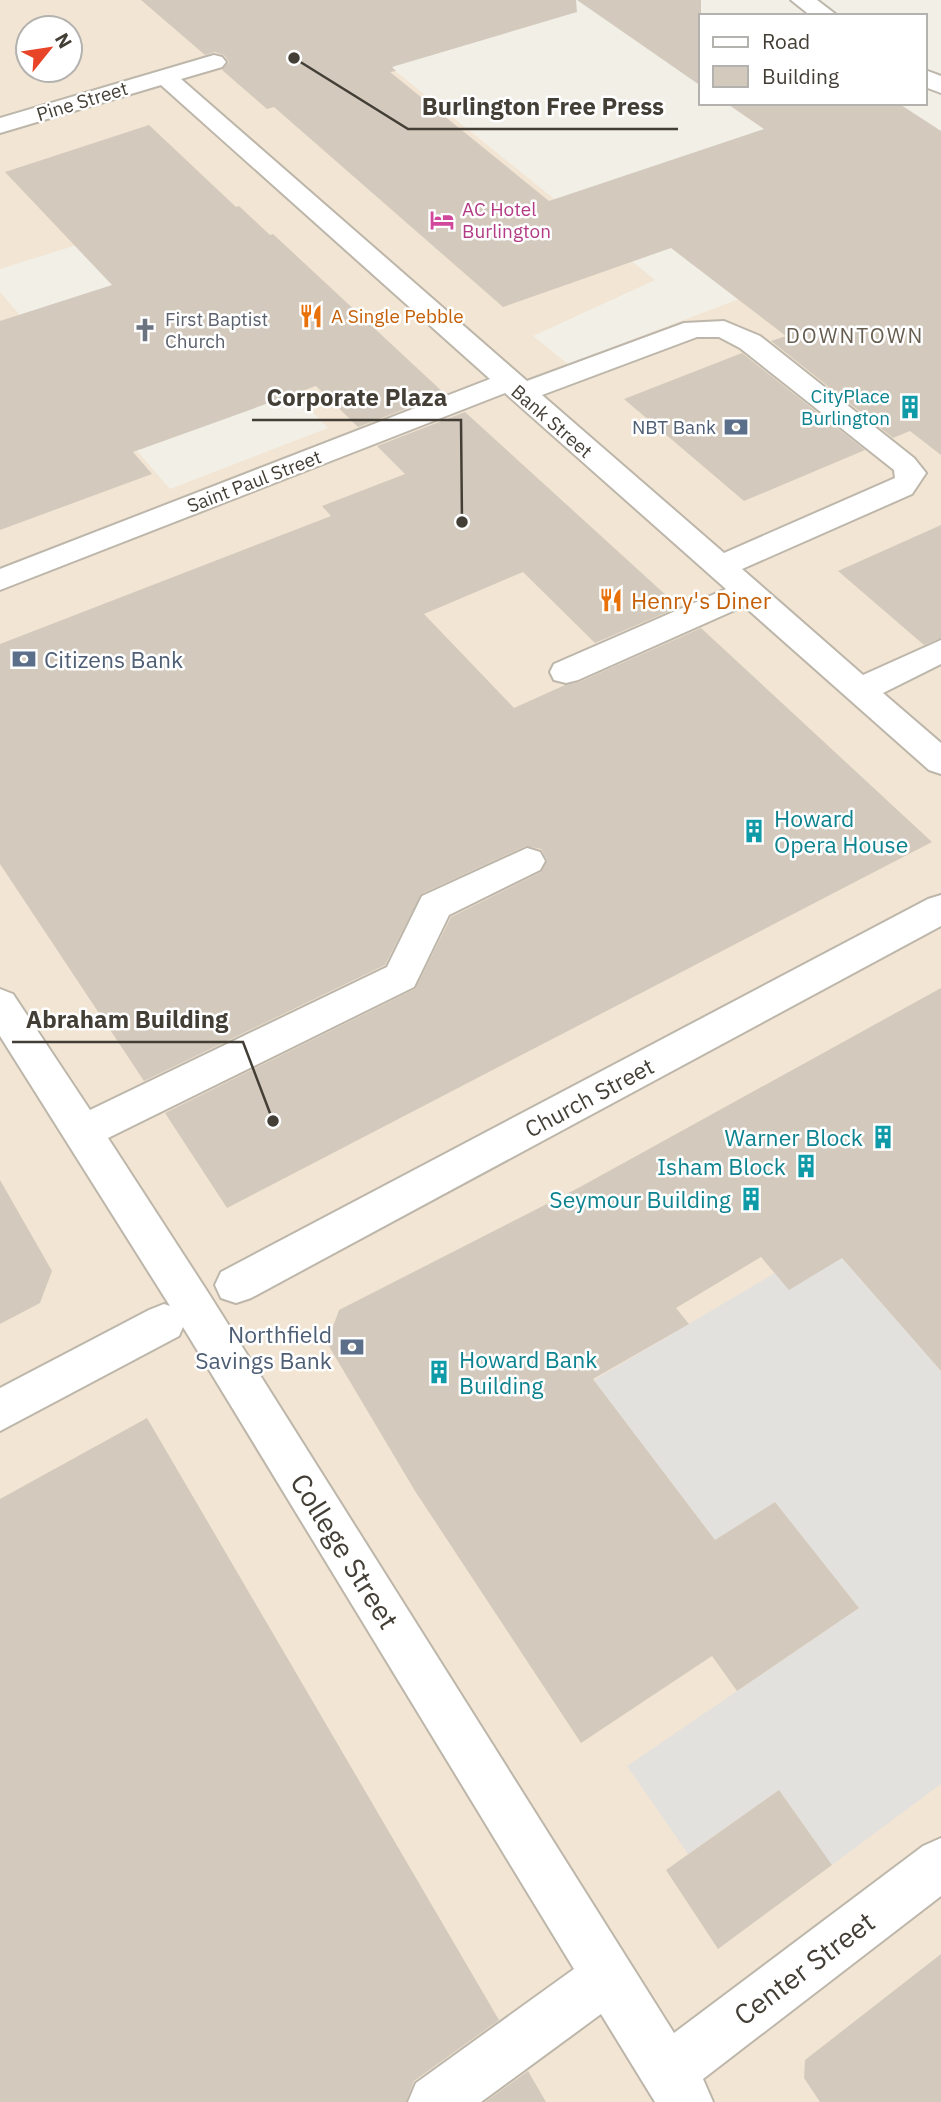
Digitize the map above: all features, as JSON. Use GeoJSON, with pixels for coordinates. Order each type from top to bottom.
{"type":"FeatureCollection","features":[{"type":"Feature","properties":{"kind":"street"},"geometry":{"type":"LineString","coordinates":[[802,0],[824,14]]}},
{"type":"Feature","properties":{"kind":"street","name":"Pine Street"},"geometry":{"type":"LineString","coordinates":[[0,126],[214,62]]}},
{"type":"Feature","properties":{"kind":"street","name":"Bank Street"},"geometry":{"type":"LineString","coordinates":[[165,77],[941,762]]}},
{"type":"Feature","properties":{"kind":"street","name":"Saint Paul Street"},"geometry":{"type":"LineString","coordinates":[[0,580],[515,387],[694,329],[724,329],[750,342],[904,464],[911,473],[901,488],[719,567]]}},
{"type":"Feature","properties":{"kind":"street"},"geometry":{"type":"LineString","coordinates":[[566,672],[747,592]]}},
{"type":"Feature","properties":{"kind":"street"},"geometry":{"type":"LineString","coordinates":[[859,691],[941,651]]}},
{"type":"Feature","properties":{"kind":"street"},"geometry":{"type":"LineString","coordinates":[[83,1132],[401,977],[435,905],[527,861]]}},
{"type":"Feature","properties":{"kind":"street","name":"Church Street"},"geometry":{"type":"LineString","coordinates":[[236,1285],[941,909]]}},
{"type":"Feature","properties":{"kind":"street","name":"College Street"},"geometry":{"type":"LineString","coordinates":[[0,1004],[273,1433],[676,2087]]}},
{"type":"Feature","properties":{"kind":"street"},"geometry":{"type":"LineString","coordinates":[[0,1411],[164,1323]]}},
{"type":"Feature","properties":{"kind":"street","name":"Center Street"},"geometry":{"type":"LineString","coordinates":[[676,2087],[941,1864]]}},
{"type":"Feature","properties":{"kind":"street"},"geometry":{"type":"LineString","coordinates":[[435,2102],[607,1977]]}},
{"type":"Feature","properties":{"kind":"shaded area"},"geometry":{"type":"Polygon","coordinates":[[[0,0],[307,0],[655,280],[533,336],[568,364],[941,222],[941,2102],[0,2102],[0,292],[170,489],[328,428],[131,228],[0,269],[0,0]]]}},
{"type":"Feature","properties":{"kind":"shaded area"},"geometry":{"type":"Polygon","coordinates":[[[842,1258],[941,1371],[941,1784],[832,1865],[779,1790],[688,1854],[627,1766],[859,1608],[775,1502],[715,1540],[594,1380],[775,1273],[842,1258]]]}},
{"type":"Feature","properties":{"kind":"building"},"geometry":{"type":"Polygon","coordinates":[[[141,0],[576,0],[577,12],[392,67],[396,71],[390,72],[549,201],[764,129],[729,105],[901,105],[941,131],[941,455],[910,431],[893,438],[771,341],[786,336],[671,248],[503,307],[274,107],[267,109],[222,70],[229,62],[224,55],[215,52],[205,55],[141,0]]]}},
{"type":"Feature","properties":{"kind":"building"},"geometry":{"type":"Polygon","coordinates":[[[577,0],[701,0],[699,85],[577,0]]]}},
{"type":"Feature","properties":{"kind":"building"},"geometry":{"type":"Polygon","coordinates":[[[149,125],[236,207],[239,206],[270,235],[273,234],[445,394],[358,427],[316,386],[133,452],[152,474],[0,530],[0,321],[112,285],[5,172],[149,125]]]}},
{"type":"Feature","properties":{"kind":"building","name":"NBT Bank"},"geometry":{"type":"Polygon","coordinates":[[[742,353],[865,450],[744,501],[624,399],[742,353]]]}},
{"type":"Feature","properties":{"kind":"building"},"geometry":{"type":"Polygon","coordinates":[[[465,412],[679,607],[595,643],[523,572],[424,614],[514,708],[701,628],[932,842],[227,1208],[165,1113],[415,989],[451,917],[541,872],[547,860],[541,849],[526,846],[421,894],[385,965],[144,1081],[0,864],[0,644],[331,516],[322,506],[405,474],[377,446],[465,412]]]}},
{"type":"Feature","properties":{"kind":"building"},"geometry":{"type":"Polygon","coordinates":[[[941,525],[941,638],[924,645],[838,571],[941,525]]]}},
{"type":"Feature","properties":{"kind":"building"},"geometry":{"type":"Polygon","coordinates":[[[941,988],[941,1371],[842,1258],[789,1290],[761,1257],[676,1308],[689,1324],[593,1379],[715,1540],[775,1502],[859,1608],[737,1691],[712,1656],[581,1743],[415,1491],[327,1343],[339,1310],[580,1187],[941,988]]]}},
{"type":"Feature","properties":{"kind":"building"},"geometry":{"type":"Polygon","coordinates":[[[0,1180],[52,1271],[40,1303],[0,1324],[0,1180]]]}},
{"type":"Feature","properties":{"kind":"building"},"geometry":{"type":"Polygon","coordinates":[[[147,1418],[499,2020],[414,2081],[406,2102],[0,2102],[0,1499],[147,1418]]]}},
{"type":"Feature","properties":{"kind":"building"},"geometry":{"type":"Polygon","coordinates":[[[779,1790],[832,1865],[718,1949],[666,1870],[779,1790]]]}},
{"type":"Feature","properties":{"kind":"building"},"geometry":{"type":"Polygon","coordinates":[[[941,1954],[941,2102],[820,2102],[804,2078],[805,2060],[941,1954]]]}},
{"type":"Feature","properties":{"kind":"building"},"geometry":{"type":"Polygon","coordinates":[[[528,2071],[546,2102],[485,2102],[528,2071]]]}},
{"type":"Feature","properties":{"kind":"place","name":"Burlington Free Press"},"geometry":{"type":"Point","coordinates":[294,58]}},
{"type":"Feature","properties":{"kind":"place","name":"AC Hotel Burlington"},"geometry":{"type":"Point","coordinates":[442,220]}},
{"type":"Feature","properties":{"kind":"place","name":"A Single Pebble"},"geometry":{"type":"Point","coordinates":[311,316]}},
{"type":"Feature","properties":{"kind":"place","name":"First Baptist Church"},"geometry":{"type":"Point","coordinates":[145,330]}},
{"type":"Feature","properties":{"kind":"place","name":"CityPlace Burlington"},"geometry":{"type":"Point","coordinates":[910,407]}},
{"type":"Feature","properties":{"kind":"place","name":"NBT Bank"},"geometry":{"type":"Point","coordinates":[736,427]}},
{"type":"Feature","properties":{"kind":"place","name":"Corporate Plaza"},"geometry":{"type":"Point","coordinates":[462,522]}},
{"type":"Feature","properties":{"kind":"place","name":"Henry's Diner"},"geometry":{"type":"Point","coordinates":[611,600]}},
{"type":"Feature","properties":{"kind":"place","name":"Citizens Bank"},"geometry":{"type":"Point","coordinates":[24,659]}},
{"type":"Feature","properties":{"kind":"place","name":"Howard Opera House"},"geometry":{"type":"Point","coordinates":[754,831]}},
{"type":"Feature","properties":{"kind":"place","name":"Abraham Building"},"geometry":{"type":"Point","coordinates":[273,1121]}},
{"type":"Feature","properties":{"kind":"place","name":"Warner Block"},"geometry":{"type":"Point","coordinates":[883,1137]}},
{"type":"Feature","properties":{"kind":"place","name":"Isham Block"},"geometry":{"type":"Point","coordinates":[806,1166]}},
{"type":"Feature","properties":{"kind":"place","name":"Seymour Building"},"geometry":{"type":"Point","coordinates":[751,1199]}},
{"type":"Feature","properties":{"kind":"place","name":"Northfield Savings Bank"},"geometry":{"type":"Point","coordinates":[352,1347]}},
{"type":"Feature","properties":{"kind":"place","name":"Howard Bank Building"},"geometry":{"type":"Point","coordinates":[439,1372]}},
{"type":"Feature","properties":{"kind":"district","name":"DOWNTOWN"},"geometry":{"type":"Point","coordinates":[855,335]}}]}
